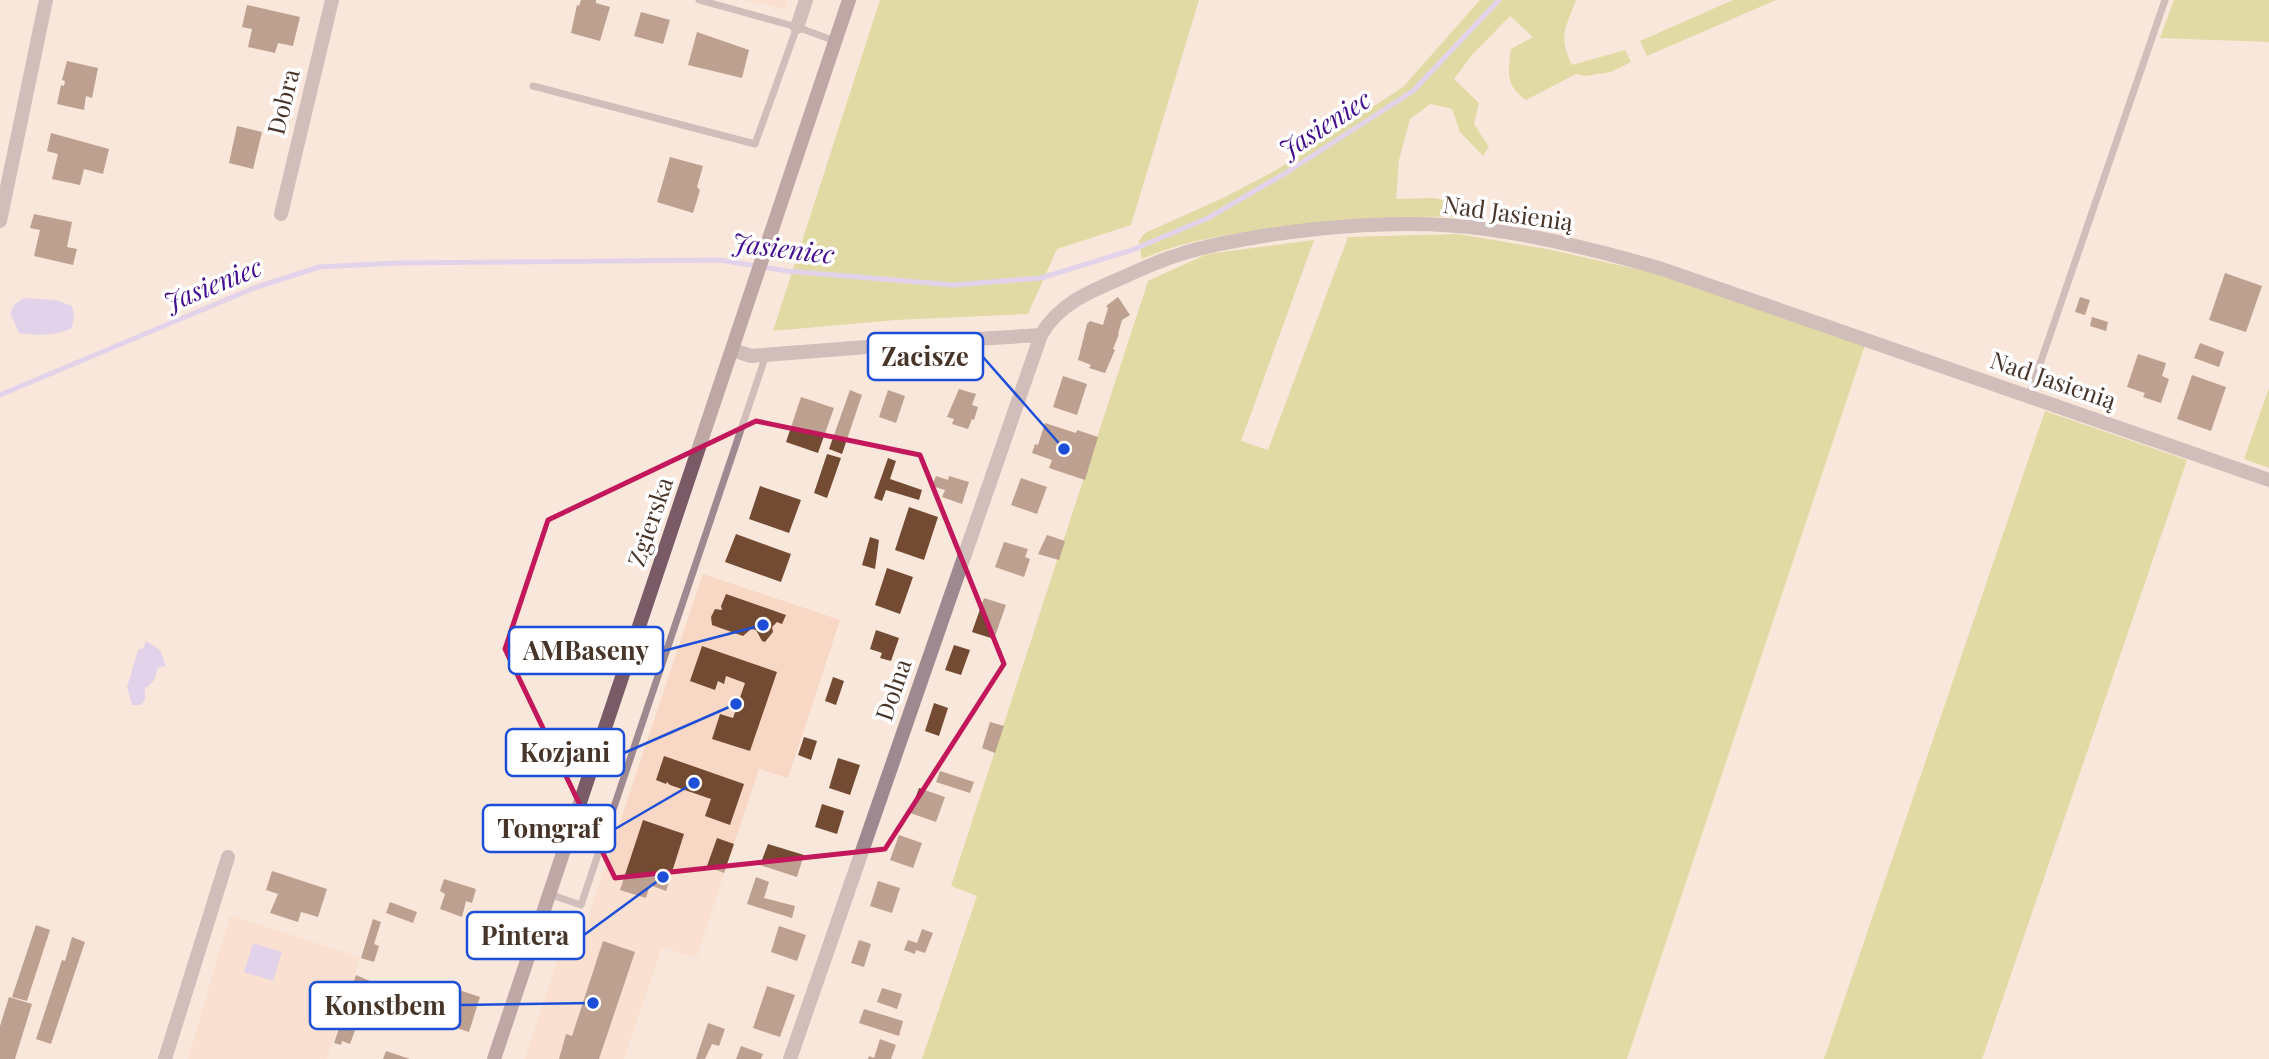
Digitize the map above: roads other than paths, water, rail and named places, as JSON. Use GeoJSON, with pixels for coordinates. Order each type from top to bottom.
{"type":"FeatureCollection","features":[{"type":"Feature","properties":{"kind":"main road","name":"Zgierska"},"geometry":{"type":"LineString","coordinates":[[494,1059],[849,0]]}},
{"type":"Feature","properties":{"kind":"street"},"geometry":{"type":"LineString","coordinates":[[0,221],[46,0]]}},
{"type":"Feature","properties":{"kind":"street","name":"Dobra"},"geometry":{"type":"LineString","coordinates":[[281,214],[332,0]]}},
{"type":"Feature","properties":{"kind":"street"},"geometry":{"type":"LineString","coordinates":[[797,27],[806,0]]}},
{"type":"Feature","properties":{"kind":"street","name":"Nad Jasienią"},"geometry":{"type":"LineString","coordinates":[[1041,335],[1048,322],[1068,304],[1154,264],[1206,247],[1285,233],[1370,224],[1460,226],[1507,232],[1597,250],[1662,268],[2269,480]]}},
{"type":"Feature","properties":{"kind":"street"},"geometry":{"type":"LineString","coordinates":[[733,350],[751,356],[1041,335]]}},
{"type":"Feature","properties":{"kind":"street","name":"Dolna"},"geometry":{"type":"LineString","coordinates":[[790,1059],[1041,335]]}},
{"type":"Feature","properties":{"kind":"street"},"geometry":{"type":"LineString","coordinates":[[165,1059],[228,857]]}},
{"type":"Feature","properties":{"kind":"lane"},"geometry":{"type":"LineString","coordinates":[[699,0],[797,27],[835,41]]}},
{"type":"Feature","properties":{"kind":"lane"},"geometry":{"type":"LineString","coordinates":[[2029,396],[2165,0]]}},
{"type":"Feature","properties":{"kind":"lane"},"geometry":{"type":"LineString","coordinates":[[533,86],[755,144],[797,27]]}},
{"type":"Feature","properties":{"kind":"lane"},"geometry":{"type":"LineString","coordinates":[[549,894],[581,905],[766,355]]}},
{"type":"Feature","properties":{"kind":"waterway","name":"Jasieniec"},"geometry":{"type":"LineString","coordinates":[[0,395],[254,288],[319,267],[396,263],[720,260],[787,271],[954,285],[1041,278],[1132,250],[1208,218],[1284,174],[1413,91],[1499,0]]}},
{"type":"Feature","properties":{"kind":"place","name":"Zacisze"},"geometry":{"type":"Point","coordinates":[1064,449]}},
{"type":"Feature","properties":{"kind":"place","name":"AMBaseny"},"geometry":{"type":"Point","coordinates":[763,625]}},
{"type":"Feature","properties":{"kind":"place","name":"Kozjani"},"geometry":{"type":"Point","coordinates":[736,704]}},
{"type":"Feature","properties":{"kind":"place","name":"Tomgraf"},"geometry":{"type":"Point","coordinates":[694,783]}},
{"type":"Feature","properties":{"kind":"place","name":"Pintera"},"geometry":{"type":"Point","coordinates":[663,877]}},
{"type":"Feature","properties":{"kind":"place","name":"Konstbem"},"geometry":{"type":"Point","coordinates":[593,1003]}}]}
